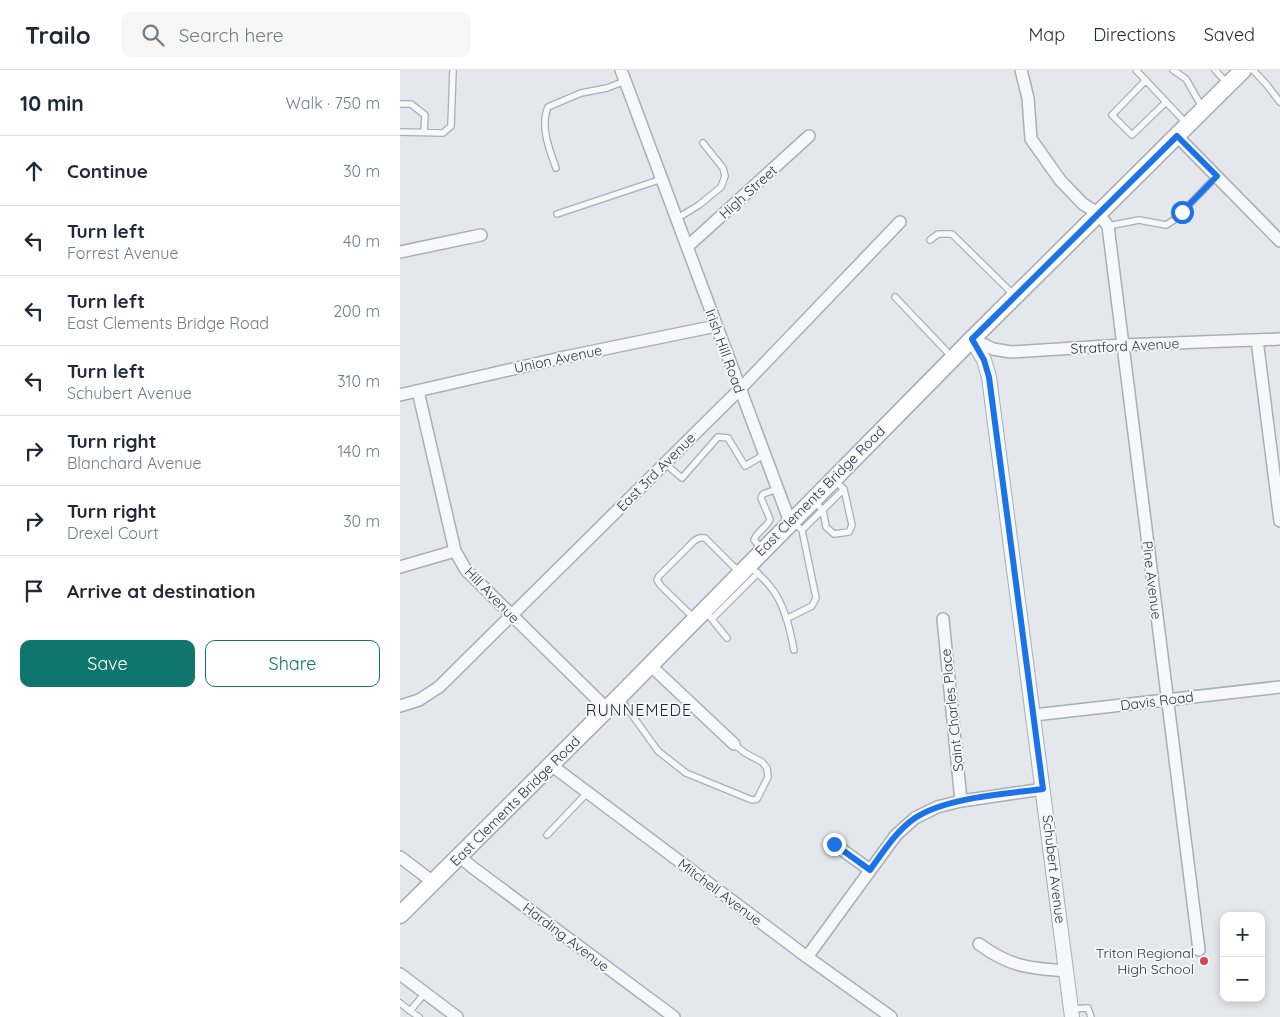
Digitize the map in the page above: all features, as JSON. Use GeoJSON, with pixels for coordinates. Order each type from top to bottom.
{"type":"FeatureCollection","features":[{"type":"Feature","properties":{"kind":"main road","name":"East Clements Bridge Road"},"geometry":{"type":"LineString","coordinates":[[400,915],[650,665],[749,570],[763,550],[838,484],[953,358],[1015,296],[1103,219],[1182,130],[1243,70]]}},
{"type":"Feature","properties":{"kind":"street"},"geometry":{"type":"LineString","coordinates":[[1021,70],[1028,98],[1030,139],[1060,180],[1084,204],[1103,219]]}},
{"type":"Feature","properties":{"kind":"street","name":"Irish Hill Road"},"geometry":{"type":"LineString","coordinates":[[623,75],[739,390],[777,489],[794,524]]}},
{"type":"Feature","properties":{"kind":"street"},"geometry":{"type":"LineString","coordinates":[[1182,130],[1217,176],[1280,241]]}},
{"type":"Feature","properties":{"kind":"street","name":"High Street"},"geometry":{"type":"LineString","coordinates":[[687,247],[809,136]]}},
{"type":"Feature","properties":{"kind":"street","name":"Pine Avenue"},"geometry":{"type":"LineString","coordinates":[[1103,219],[1122,345],[1199,950]]}},
{"type":"Feature","properties":{"kind":"street","name":"East 3rd Avenue"},"geometry":{"type":"LineString","coordinates":[[400,706],[419,700],[439,687],[739,390],[900,222]]}},
{"type":"Feature","properties":{"kind":"street"},"geometry":{"type":"LineString","coordinates":[[400,252],[481,235]]}},
{"type":"Feature","properties":{"kind":"street","name":"Union Avenue"},"geometry":{"type":"LineString","coordinates":[[400,395],[565,357],[716,326]]}},
{"type":"Feature","properties":{"kind":"street","name":"Stratford Avenue"},"geometry":{"type":"LineString","coordinates":[[972,339],[993,349],[1010,352],[1122,345],[1280,339]]}},
{"type":"Feature","properties":{"kind":"street","name":"Schubert Avenue"},"geometry":{"type":"LineString","coordinates":[[972,339],[984,360],[989,377],[1071,1013]]}},
{"type":"Feature","properties":{"kind":"street"},"geometry":{"type":"LineString","coordinates":[[1257,340],[1280,521]]}},
{"type":"Feature","properties":{"kind":"street","name":"Hill Avenue"},"geometry":{"type":"LineString","coordinates":[[418,391],[455,551],[466,570],[607,709]]}},
{"type":"Feature","properties":{"kind":"street"},"geometry":{"type":"LineString","coordinates":[[400,567],[455,551]]}},
{"type":"Feature","properties":{"kind":"street","name":"Saint Charles Place"},"geometry":{"type":"LineString","coordinates":[[943,619],[961,801]]}},
{"type":"Feature","properties":{"kind":"street"},"geometry":{"type":"LineString","coordinates":[[650,665],[734,744]]}},
{"type":"Feature","properties":{"kind":"street","name":"Davis Road"},"geometry":{"type":"LineString","coordinates":[[1034,715],[1280,687]]}},
{"type":"Feature","properties":{"kind":"street","name":"Mitchell Avenue"},"geometry":{"type":"LineString","coordinates":[[551,765],[890,1017]]}},
{"type":"Feature","properties":{"kind":"street"},"geometry":{"type":"LineString","coordinates":[[807,957],[896,835],[915,818],[938,807],[961,801],[1043,789]]}},
{"type":"Feature","properties":{"kind":"street"},"geometry":{"type":"LineString","coordinates":[[834,844],[870,870]]}},
{"type":"Feature","properties":{"kind":"street","name":"Harding Avenue"},"geometry":{"type":"LineString","coordinates":[[459,856],[674,1017]]}},
{"type":"Feature","properties":{"kind":"street"},"geometry":{"type":"LineString","coordinates":[[400,857],[433,882]]}},
{"type":"Feature","properties":{"kind":"street"},"geometry":{"type":"LineString","coordinates":[[979,944],[996,956],[1015,965],[1066,971]]}},
{"type":"Feature","properties":{"kind":"street"},"geometry":{"type":"LineString","coordinates":[[400,974],[457,1017]]}},
{"type":"Feature","properties":{"kind":"lane"},"geometry":{"type":"LineString","coordinates":[[400,132],[443,132],[451,126],[453,70]]}},
{"type":"Feature","properties":{"kind":"lane"},"geometry":{"type":"LineString","coordinates":[[1136,70],[1166,102],[1182,130]]}},
{"type":"Feature","properties":{"kind":"lane"},"geometry":{"type":"LineString","coordinates":[[1174,70],[1186,79],[1204,109]]}},
{"type":"Feature","properties":{"kind":"lane"},"geometry":{"type":"LineString","coordinates":[[1215,70],[1229,84]]}},
{"type":"Feature","properties":{"kind":"lane"},"geometry":{"type":"LineString","coordinates":[[1253,70],[1280,102]]}},
{"type":"Feature","properties":{"kind":"lane"},"geometry":{"type":"LineString","coordinates":[[556,168],[547,145],[545,114],[548,107],[581,93],[607,88],[623,75]]}},
{"type":"Feature","properties":{"kind":"lane"},"geometry":{"type":"LineString","coordinates":[[1146,80],[1112,115],[1132,135],[1166,102]]}},
{"type":"Feature","properties":{"kind":"lane"},"geometry":{"type":"LineString","coordinates":[[400,104],[411,104],[425,114],[424,132]]}},
{"type":"Feature","properties":{"kind":"lane"},"geometry":{"type":"LineString","coordinates":[[676,218],[699,205],[722,187],[725,176],[723,168],[703,143]]}},
{"type":"Feature","properties":{"kind":"lane"},"geometry":{"type":"LineString","coordinates":[[1182,212],[1217,176]]}},
{"type":"Feature","properties":{"kind":"lane"},"geometry":{"type":"LineString","coordinates":[[557,214],[662,179]]}},
{"type":"Feature","properties":{"kind":"lane"},"geometry":{"type":"LineString","coordinates":[[1103,219],[1139,220],[1166,224],[1174,220]]}},
{"type":"Feature","properties":{"kind":"lane"},"geometry":{"type":"LineString","coordinates":[[930,240],[938,234],[952,234],[1015,296]]}},
{"type":"Feature","properties":{"kind":"lane"},"geometry":{"type":"LineString","coordinates":[[895,297],[953,358]]}},
{"type":"Feature","properties":{"kind":"lane"},"geometry":{"type":"LineString","coordinates":[[664,463],[682,478],[718,437],[728,438],[745,466],[764,454]]}},
{"type":"Feature","properties":{"kind":"lane"},"geometry":{"type":"LineString","coordinates":[[817,504],[826,527],[834,534],[849,532],[852,525],[838,484]]}},
{"type":"Feature","properties":{"kind":"lane"},"geometry":{"type":"LineString","coordinates":[[763,550],[754,540],[770,519],[761,498],[763,494],[777,489]]}},
{"type":"Feature","properties":{"kind":"lane"},"geometry":{"type":"LineString","coordinates":[[786,619],[812,606],[816,598],[794,524]]}},
{"type":"Feature","properties":{"kind":"lane"},"geometry":{"type":"LineString","coordinates":[[727,638],[703,616],[660,586],[657,580],[694,540],[699,538],[705,538],[771,586],[790,629],[794,650]]}},
{"type":"Feature","properties":{"kind":"lane"},"geometry":{"type":"LineString","coordinates":[[619,696],[658,751],[686,773],[752,800],[758,799],[768,777],[768,768],[734,744]]}},
{"type":"Feature","properties":{"kind":"lane"},"geometry":{"type":"LineString","coordinates":[[547,835],[588,792]]}},
{"type":"Feature","properties":{"kind":"lane"},"geometry":{"type":"LineString","coordinates":[[410,1010],[425,993]]}},
{"type":"Feature","properties":{"kind":"lane"},"geometry":{"type":"LineString","coordinates":[[400,1003],[419,1017]]}},
{"type":"Feature","properties":{"kind":"lane"},"geometry":{"type":"LineString","coordinates":[[1071,1013],[1088,1008],[1090,1010],[1090,1017]]}},
{"type":"Feature","properties":{"kind":"place","name":"Triton Regional High School"},"geometry":{"type":"Point","coordinates":[1204,961]}},
{"type":"Feature","properties":{"kind":"district","name":"RUNNEMEDE"},"geometry":{"type":"Point","coordinates":[639,710]}},
{"type":"Feature","properties":{"kind":"route"},"geometry":{"type":"LineString","coordinates":[[834,844],[870,870],[896,835],[915,818],[938,807],[961,801],[1043,789],[989,377],[984,360],[972,339],[1177,136],[1217,176],[1182,212]]}}]}
